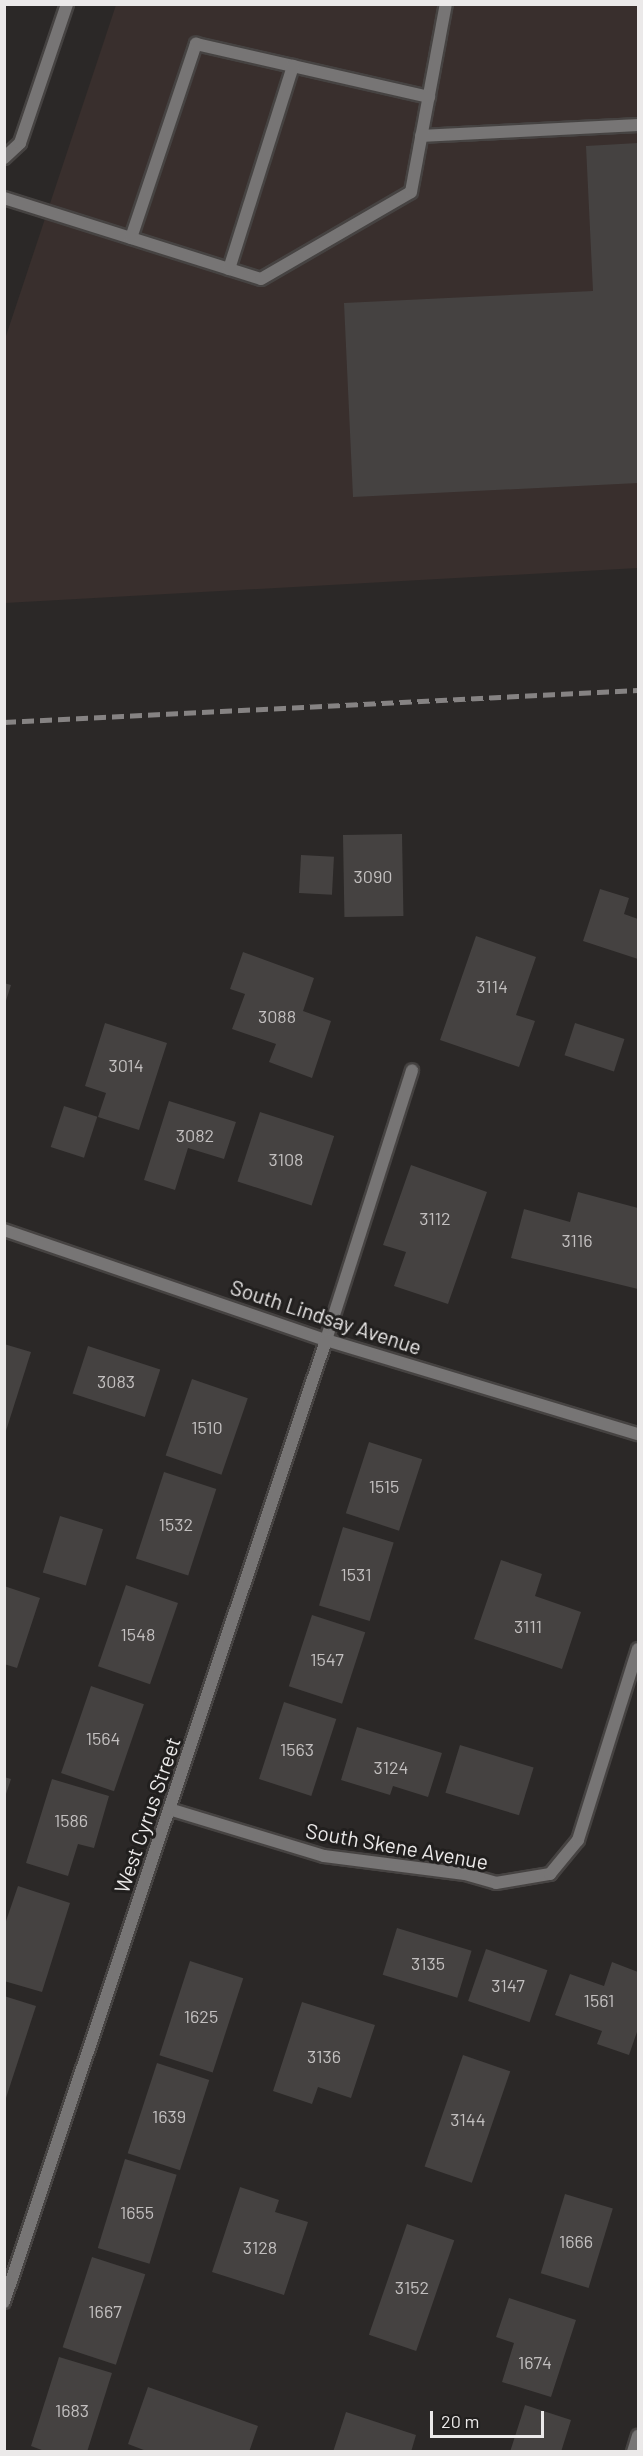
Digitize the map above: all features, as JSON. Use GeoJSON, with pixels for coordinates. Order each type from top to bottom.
{"type":"FeatureCollection","features":[{"type":"Feature","properties":{"kind":"street"},"geometry":{"type":"LineString","coordinates":[[4,158],[20,143],[67,4]]}},
{"type":"Feature","properties":{"kind":"street"},"geometry":{"type":"LineString","coordinates":[[4,198],[261,279],[411,192],[446,4]]}},
{"type":"Feature","properties":{"kind":"street"},"geometry":{"type":"LineString","coordinates":[[131,238],[196,44],[429,97]]}},
{"type":"Feature","properties":{"kind":"street"},"geometry":{"type":"LineString","coordinates":[[229,269],[293,66]]}},
{"type":"Feature","properties":{"kind":"street"},"geometry":{"type":"LineString","coordinates":[[421,136],[639,125]]}},
{"type":"Feature","properties":{"kind":"street","name":"West Cyrus Street"},"geometry":{"type":"LineString","coordinates":[[4,2302],[326,1340],[412,1070]]}},
{"type":"Feature","properties":{"kind":"street","name":"South Lindsay Avenue"},"geometry":{"type":"LineString","coordinates":[[4,1230],[326,1340],[639,1434]]}},
{"type":"Feature","properties":{"kind":"street","name":"South Skene Avenue"},"geometry":{"type":"LineString","coordinates":[[170,1809],[324,1856],[465,1874],[496,1883],[550,1874],[578,1840],[639,1649]]}},
{"type":"Feature","properties":{"kind":"street"},"geometry":{"type":"LineString","coordinates":[[633,2451],[639,2436]]}},
{"type":"Feature","properties":{"kind":"shaded area"},"geometry":{"type":"Polygon","coordinates":[[[116,5],[638,5],[638,568],[5,603],[5,339],[116,5]]]}},
{"type":"Feature","properties":{"kind":"building"},"geometry":{"type":"Polygon","coordinates":[[[638,143],[638,483],[353,497],[344,303],[593,291],[586,146],[638,143]]]}},
{"type":"Feature","properties":{"kind":"building"},"geometry":{"type":"Polygon","coordinates":[[[402,834],[403,916],[344,917],[343,835],[402,834]]]}},
{"type":"Feature","properties":{"kind":"building"},"geometry":{"type":"Polygon","coordinates":[[[301,855],[334,857],[332,895],[299,893],[301,855]]]}},
{"type":"Feature","properties":{"kind":"building"},"geometry":{"type":"Polygon","coordinates":[[[600,889],[629,898],[624,914],[638,919],[638,959],[583,941],[600,889]]]}},
{"type":"Feature","properties":{"kind":"building"},"geometry":{"type":"Polygon","coordinates":[[[476,936],[536,957],[516,1015],[535,1021],[519,1067],[440,1040],[476,936]]]}},
{"type":"Feature","properties":{"kind":"building"},"geometry":{"type":"Polygon","coordinates":[[[243,952],[314,978],[303,1011],[331,1021],[312,1078],[269,1062],[276,1044],[232,1029],[245,994],[230,989],[243,952]]]}},
{"type":"Feature","properties":{"kind":"building"},"geometry":{"type":"Polygon","coordinates":[[[4,983],[11,985],[5,1004],[4,1004],[4,983]]]}},
{"type":"Feature","properties":{"kind":"building"},"geometry":{"type":"Polygon","coordinates":[[[105,1023],[167,1043],[139,1130],[98,1117],[106,1093],[85,1086],[105,1023]]]}},
{"type":"Feature","properties":{"kind":"building"},"geometry":{"type":"Polygon","coordinates":[[[575,1023],[624,1039],[614,1071],[564,1055],[575,1023]]]}},
{"type":"Feature","properties":{"kind":"building"},"geometry":{"type":"Polygon","coordinates":[[[169,1101],[236,1122],[224,1159],[188,1148],[175,1190],[144,1180],[169,1101]]]}},
{"type":"Feature","properties":{"kind":"building"},"geometry":{"type":"Polygon","coordinates":[[[64,1106],[97,1117],[84,1158],[51,1147],[64,1106]]]}},
{"type":"Feature","properties":{"kind":"building"},"geometry":{"type":"Polygon","coordinates":[[[260,1112],[334,1136],[312,1206],[237,1181],[260,1112]]]}},
{"type":"Feature","properties":{"kind":"building"},"geometry":{"type":"Polygon","coordinates":[[[411,1165],[487,1192],[448,1304],[394,1286],[406,1252],[383,1245],[411,1165]]]}},
{"type":"Feature","properties":{"kind":"building"},"geometry":{"type":"Polygon","coordinates":[[[578,1192],[638,1208],[638,1289],[511,1258],[524,1209],[570,1222],[578,1192]]]}},
{"type":"Feature","properties":{"kind":"building"},"geometry":{"type":"Polygon","coordinates":[[[4,1344],[31,1352],[5,1434],[4,1434],[4,1344]]]}},
{"type":"Feature","properties":{"kind":"building"},"geometry":{"type":"Polygon","coordinates":[[[88,1346],[160,1369],[145,1417],[73,1394],[88,1346]]]}},
{"type":"Feature","properties":{"kind":"building"},"geometry":{"type":"Polygon","coordinates":[[[192,1379],[248,1398],[221,1475],[166,1456],[192,1379]]]}},
{"type":"Feature","properties":{"kind":"building"},"geometry":{"type":"Polygon","coordinates":[[[369,1442],[422,1459],[399,1531],[346,1513],[369,1442]]]}},
{"type":"Feature","properties":{"kind":"building"},"geometry":{"type":"Polygon","coordinates":[[[164,1472],[216,1489],[188,1576],[136,1559],[164,1472]]]}},
{"type":"Feature","properties":{"kind":"building"},"geometry":{"type":"Polygon","coordinates":[[[60,1516],[103,1529],[86,1586],[43,1572],[60,1516]]]}},
{"type":"Feature","properties":{"kind":"building"},"geometry":{"type":"Polygon","coordinates":[[[343,1527],[394,1542],[370,1621],[319,1605],[343,1527]]]}},
{"type":"Feature","properties":{"kind":"building"},"geometry":{"type":"Polygon","coordinates":[[[501,1560],[542,1574],[535,1596],[581,1612],[562,1669],[474,1639],[501,1560]]]}},
{"type":"Feature","properties":{"kind":"building"},"geometry":{"type":"Polygon","coordinates":[[[126,1585],[178,1603],[150,1684],[98,1666],[126,1585]]]}},
{"type":"Feature","properties":{"kind":"building"},"geometry":{"type":"Polygon","coordinates":[[[4,1586],[40,1598],[17,1668],[4,1664],[4,1586]]]}},
{"type":"Feature","properties":{"kind":"building"},"geometry":{"type":"Polygon","coordinates":[[[312,1615],[365,1632],[342,1704],[289,1686],[312,1615]]]}},
{"type":"Feature","properties":{"kind":"building"},"geometry":{"type":"Polygon","coordinates":[[[91,1686],[144,1704],[114,1791],[61,1773],[91,1686]]]}},
{"type":"Feature","properties":{"kind":"building"},"geometry":{"type":"Polygon","coordinates":[[[284,1702],[336,1719],[311,1796],[259,1779],[284,1702]]]}},
{"type":"Feature","properties":{"kind":"building"},"geometry":{"type":"Polygon","coordinates":[[[357,1727],[442,1753],[428,1797],[393,1786],[390,1795],[341,1780],[357,1727]]]}},
{"type":"Feature","properties":{"kind":"building"},"geometry":{"type":"Polygon","coordinates":[[[460,1745],[534,1768],[519,1815],[445,1793],[460,1745]]]}},
{"type":"Feature","properties":{"kind":"building"},"geometry":{"type":"Polygon","coordinates":[[[4,1777],[11,1779],[5,1797],[4,1797],[4,1777]]]}},
{"type":"Feature","properties":{"kind":"building"},"geometry":{"type":"Polygon","coordinates":[[[52,1779],[109,1796],[94,1848],[78,1844],[68,1876],[26,1863],[52,1779]]]}},
{"type":"Feature","properties":{"kind":"building"},"geometry":{"type":"Polygon","coordinates":[[[18,1886],[70,1903],[42,1992],[4,1981],[4,1927],[18,1886]]]}},
{"type":"Feature","properties":{"kind":"building"},"geometry":{"type":"Polygon","coordinates":[[[397,1928],[472,1951],[457,1998],[383,1975],[397,1928]]]}},
{"type":"Feature","properties":{"kind":"building"},"geometry":{"type":"Polygon","coordinates":[[[486,1949],[547,1970],[530,2022],[468,2001],[486,1949]]]}},
{"type":"Feature","properties":{"kind":"building"},"geometry":{"type":"Polygon","coordinates":[[[190,1961],[243,1978],[213,2072],[159,2055],[190,1961]]]}},
{"type":"Feature","properties":{"kind":"building"},"geometry":{"type":"Polygon","coordinates":[[[612,1962],[638,1972],[638,2029],[629,2055],[597,2044],[602,2031],[555,2015],[570,1974],[604,1986],[612,1962]]]}},
{"type":"Feature","properties":{"kind":"building"},"geometry":{"type":"Polygon","coordinates":[[[4,1996],[36,2006],[5,2101],[4,2101],[4,1996]]]}},
{"type":"Feature","properties":{"kind":"building"},"geometry":{"type":"Polygon","coordinates":[[[302,2002],[375,2025],[351,2098],[318,2087],[312,2104],[273,2091],[302,2002]]]}},
{"type":"Feature","properties":{"kind":"building"},"geometry":{"type":"Polygon","coordinates":[[[463,2055],[510,2071],[472,2183],[425,2167],[463,2055]]]}},
{"type":"Feature","properties":{"kind":"building"},"geometry":{"type":"Polygon","coordinates":[[[157,2063],[209,2080],[180,2170],[128,2153],[157,2063]]]}},
{"type":"Feature","properties":{"kind":"building"},"geometry":{"type":"Polygon","coordinates":[[[125,2159],[177,2175],[149,2264],[98,2248],[125,2159]]]}},
{"type":"Feature","properties":{"kind":"building"},"geometry":{"type":"Polygon","coordinates":[[[240,2187],[279,2200],[275,2212],[308,2222],[284,2295],[212,2272],[240,2187]]]}},
{"type":"Feature","properties":{"kind":"building"},"geometry":{"type":"Polygon","coordinates":[[[565,2194],[613,2209],[589,2288],[541,2273],[565,2194]]]}},
{"type":"Feature","properties":{"kind":"building"},"geometry":{"type":"Polygon","coordinates":[[[407,2224],[454,2240],[416,2351],[369,2335],[407,2224]]]}},
{"type":"Feature","properties":{"kind":"building"},"geometry":{"type":"Polygon","coordinates":[[[92,2257],[145,2274],[116,2365],[63,2347],[92,2257]]]}},
{"type":"Feature","properties":{"kind":"building"},"geometry":{"type":"Polygon","coordinates":[[[509,2298],[576,2320],[551,2397],[502,2382],[514,2343],[496,2337],[509,2298]]]}},
{"type":"Feature","properties":{"kind":"building"},"geometry":{"type":"Polygon","coordinates":[[[59,2357],[112,2373],[87,2452],[47,2452],[31,2446],[59,2357]]]}},
{"type":"Feature","properties":{"kind":"building"},"geometry":{"type":"Polygon","coordinates":[[[148,2387],[258,2426],[249,2452],[149,2452],[128,2444],[148,2387]]]}},
{"type":"Feature","properties":{"kind":"building"},"geometry":{"type":"Polygon","coordinates":[[[525,2405],[571,2420],[561,2452],[510,2452],[525,2405]]]}},
{"type":"Feature","properties":{"kind":"building"},"geometry":{"type":"Polygon","coordinates":[[[346,2412],[416,2435],[411,2452],[333,2452],[346,2412]]]}},
{"type":"Feature","properties":{"kind":"railway"},"geometry":{"type":"LineString","coordinates":[[4,722],[638,690]]}}]}
